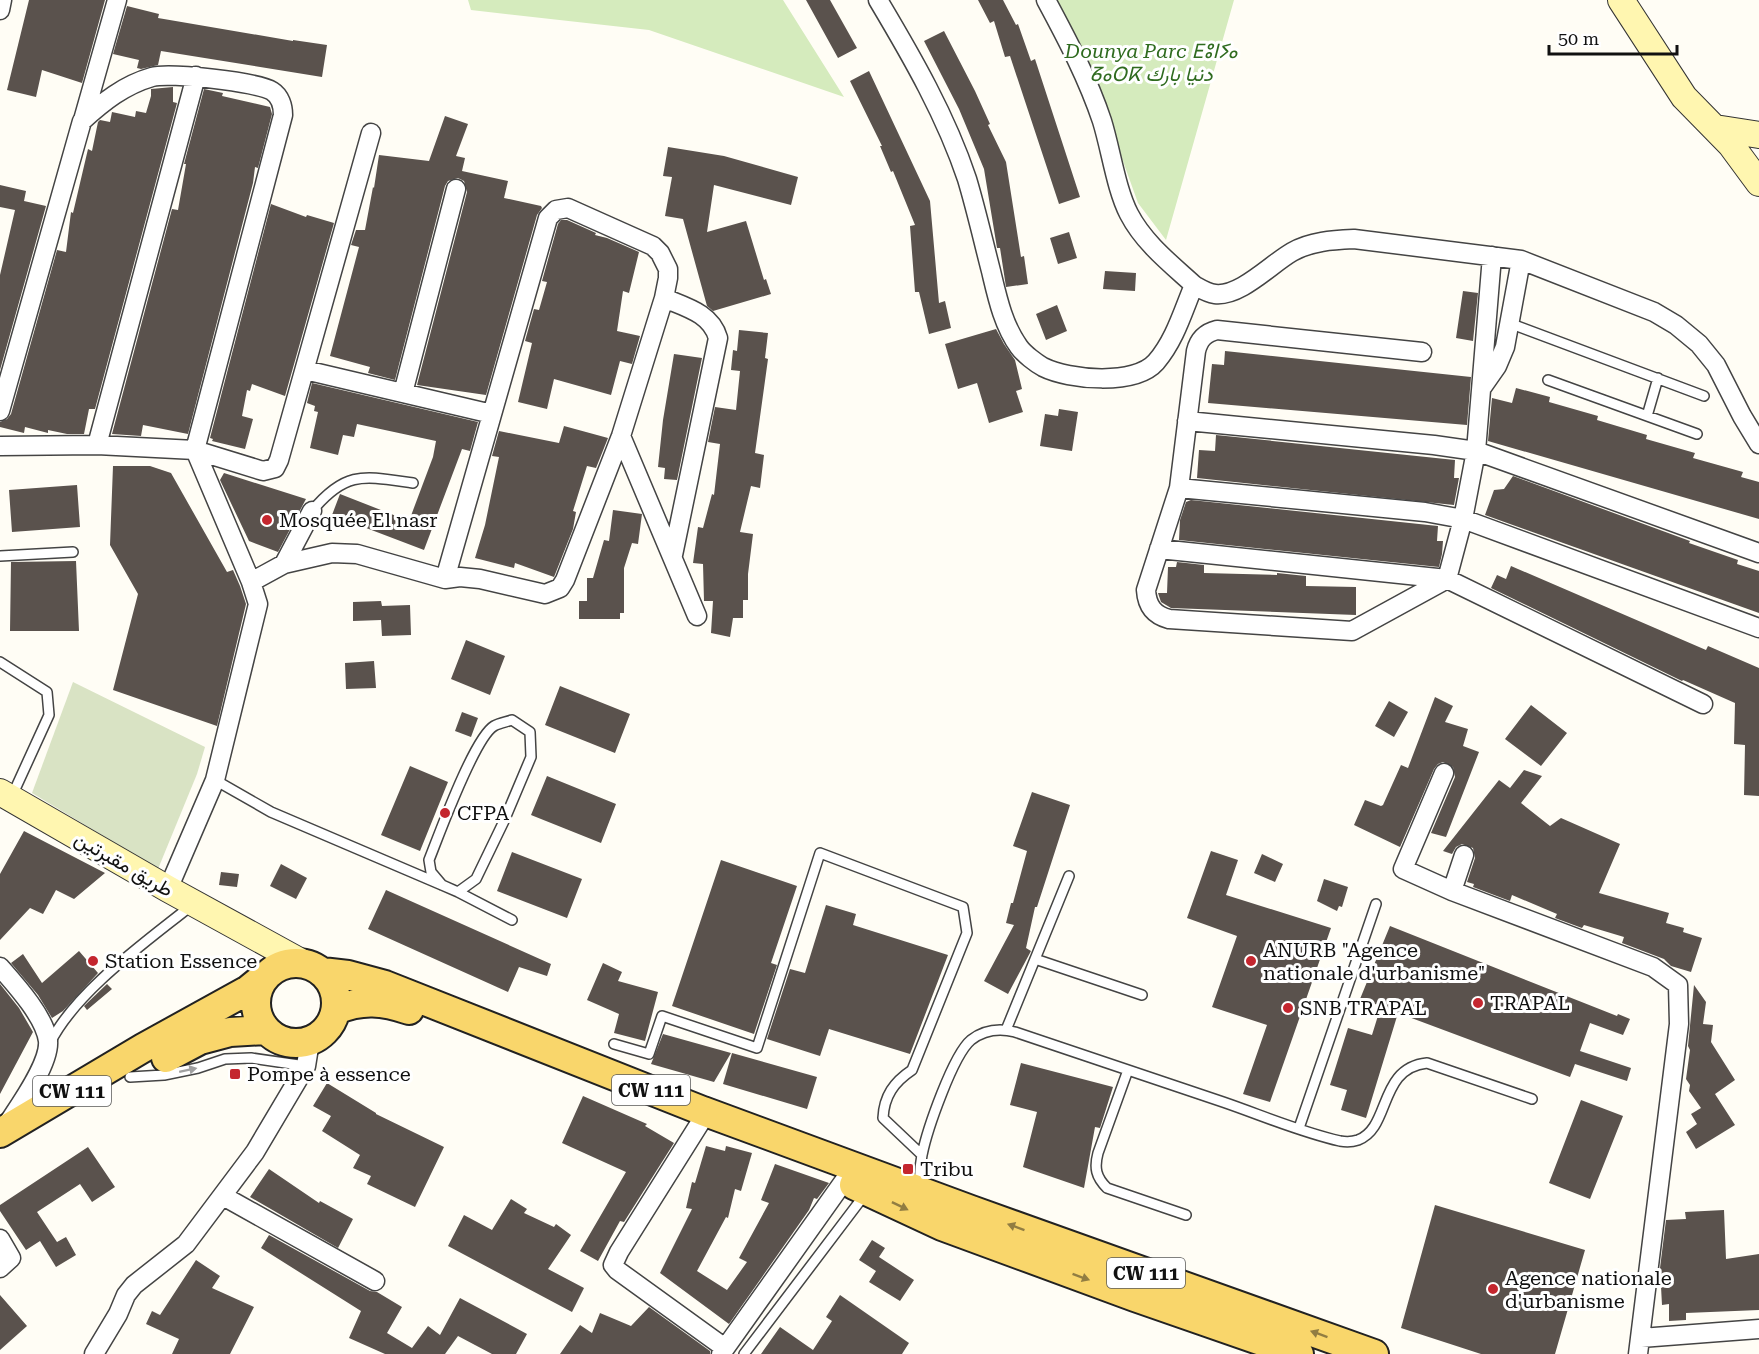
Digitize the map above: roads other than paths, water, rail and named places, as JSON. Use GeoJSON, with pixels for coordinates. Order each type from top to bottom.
{"type":"FeatureCollection","features":[{"type":"Feature","properties":{"kind":"main road"},"geometry":{"type":"LineString","coordinates":[[282,965],[312,967],[331,982],[336,996],[336,1010],[327,1029],[308,1054],[298,1044],[275,1038],[266,1030],[258,1018],[255,1004],[257,990],[265,976],[282,965]]}},
{"type":"Feature","properties":{"kind":"main road","name":"CW 111"},"geometry":{"type":"LineString","coordinates":[[312,967],[385,985],[703,1111],[1374,1354]]}},
{"type":"Feature","properties":{"kind":"main road","name":"CW 111"},"geometry":{"type":"LineString","coordinates":[[0,1139],[143,1048],[249,990],[265,976]]}},
{"type":"Feature","properties":{"kind":"main road"},"geometry":{"type":"LineString","coordinates":[[336,1010],[355,1003],[375,1001],[396,1006],[700,1123],[856,1186],[942,1226],[1299,1354]]}},
{"type":"Feature","properties":{"kind":"main road"},"geometry":{"type":"LineString","coordinates":[[0,1139],[130,1077],[200,1040],[230,1032],[266,1030]]}},
{"type":"Feature","properties":{"kind":"street"},"geometry":{"type":"LineString","coordinates":[[0,10],[2,0]]}},
{"type":"Feature","properties":{"kind":"street"},"geometry":{"type":"LineString","coordinates":[[0,411],[117,0]]}},
{"type":"Feature","properties":{"kind":"street"},"geometry":{"type":"LineString","coordinates":[[878,0],[948,128],[967,179],[997,297],[1009,330],[1020,348],[1042,367],[1068,375],[1102,379],[1134,375],[1155,364],[1172,338],[1194,285]]}},
{"type":"Feature","properties":{"kind":"street"},"geometry":{"type":"LineString","coordinates":[[1046,0],[1078,61],[1101,119],[1122,196],[1129,213],[1138,229],[1151,244],[1194,285],[1204,291],[1216,294],[1225,293],[1247,283],[1292,252],[1311,244],[1331,240],[1354,239],[1521,260],[1654,312],[1676,325],[1698,344],[1716,365],[1759,444]]}},
{"type":"Feature","properties":{"kind":"street"},"geometry":{"type":"LineString","coordinates":[[1628,10],[1684,97],[1743,159],[1759,183]]}},
{"type":"Feature","properties":{"kind":"street"},"geometry":{"type":"LineString","coordinates":[[82,122],[103,102],[122,89],[155,76],[175,74],[266,88],[272,91],[281,102],[284,115],[195,450],[251,582],[258,604],[215,780],[168,889]]}},
{"type":"Feature","properties":{"kind":"street"},"geometry":{"type":"LineString","coordinates":[[97,445],[196,76]]}},
{"type":"Feature","properties":{"kind":"street"},"geometry":{"type":"LineString","coordinates":[[1715,128],[1759,135]]}},
{"type":"Feature","properties":{"kind":"street"},"geometry":{"type":"LineString","coordinates":[[0,446],[97,445],[195,450],[263,471],[275,468],[305,370],[371,133]]}},
{"type":"Feature","properties":{"kind":"street"},"geometry":{"type":"LineString","coordinates":[[403,393],[456,189]]}},
{"type":"Feature","properties":{"kind":"street"},"geometry":{"type":"LineString","coordinates":[[251,582],[284,564],[332,553],[357,554],[445,579],[460,577],[480,579],[545,594],[560,588],[621,436],[664,298],[668,269],[665,260],[653,246],[568,208],[556,210],[548,218],[445,579]]}},
{"type":"Feature","properties":{"kind":"street"},"geometry":{"type":"LineString","coordinates":[[1422,352],[1217,330],[1205,334],[1198,345],[1179,488],[1148,582],[1146,598],[1155,612],[1169,619],[1352,631],[1447,579],[1463,519],[1476,451],[1492,256]]}},
{"type":"Feature","properties":{"kind":"street"},"geometry":{"type":"LineString","coordinates":[[1482,388],[1501,358],[1521,260]]}},
{"type":"Feature","properties":{"kind":"street"},"geometry":{"type":"LineString","coordinates":[[664,298],[703,316],[713,325],[718,338],[673,555]]}},
{"type":"Feature","properties":{"kind":"street"},"geometry":{"type":"LineString","coordinates":[[305,370],[492,414]]}},
{"type":"Feature","properties":{"kind":"street"},"geometry":{"type":"LineString","coordinates":[[1187,421],[1476,451],[1759,553]]}},
{"type":"Feature","properties":{"kind":"street"},"geometry":{"type":"LineString","coordinates":[[621,436],[697,616]]}},
{"type":"Feature","properties":{"kind":"street"},"geometry":{"type":"LineString","coordinates":[[1179,488],[1425,512],[1463,519],[1759,628]]}},
{"type":"Feature","properties":{"kind":"street"},"geometry":{"type":"LineString","coordinates":[[284,564],[312,511]]}},
{"type":"Feature","properties":{"kind":"street"},"geometry":{"type":"LineString","coordinates":[[1159,549],[1447,579],[1703,704]]}},
{"type":"Feature","properties":{"kind":"street"},"geometry":{"type":"LineString","coordinates":[[1444,773],[1403,869],[1452,891],[1653,967],[1678,985],[1679,1024],[1640,1346],[1759,1329]]}},
{"type":"Feature","properties":{"kind":"street","name":"طريق مقبرتين"},"geometry":{"type":"LineString","coordinates":[[6,795],[168,889],[312,967]]}},
{"type":"Feature","properties":{"kind":"street"},"geometry":{"type":"LineString","coordinates":[[1452,891],[1464,855]]}},
{"type":"Feature","properties":{"kind":"street"},"geometry":{"type":"LineString","coordinates":[[250,934],[265,976]]}},
{"type":"Feature","properties":{"kind":"street"},"geometry":{"type":"LineString","coordinates":[[0,967],[41,1022],[48,1040],[48,1048],[33,1084],[0,1139]]}},
{"type":"Feature","properties":{"kind":"street"},"geometry":{"type":"LineString","coordinates":[[100,1352],[126,1295],[134,1285],[186,1244],[255,1152],[308,1054]]}},
{"type":"Feature","properties":{"kind":"street"},"geometry":{"type":"LineString","coordinates":[[700,1123],[619,1252],[614,1265],[617,1270],[723,1351],[856,1186]]}},
{"type":"Feature","properties":{"kind":"street"},"geometry":{"type":"LineString","coordinates":[[223,1196],[375,1281]]}},
{"type":"Feature","properties":{"kind":"street"},"geometry":{"type":"LineString","coordinates":[[0,1239],[11,1258],[0,1268]]}},
{"type":"Feature","properties":{"kind":"lane"},"geometry":{"type":"LineString","coordinates":[[1509,324],[1704,396]]}},
{"type":"Feature","properties":{"kind":"lane"},"geometry":{"type":"LineString","coordinates":[[1647,416],[1658,378]]}},
{"type":"Feature","properties":{"kind":"lane"},"geometry":{"type":"LineString","coordinates":[[1548,380],[1697,434]]}},
{"type":"Feature","properties":{"kind":"lane"},"geometry":{"type":"LineString","coordinates":[[312,511],[326,493],[354,478],[413,483]]}},
{"type":"Feature","properties":{"kind":"lane"},"geometry":{"type":"LineString","coordinates":[[0,556],[73,552]]}},
{"type":"Feature","properties":{"kind":"lane"},"geometry":{"type":"LineString","coordinates":[[0,662],[47,692],[50,715],[6,795]]}},
{"type":"Feature","properties":{"kind":"lane"},"geometry":{"type":"LineString","coordinates":[[442,885],[430,872],[429,860],[458,788],[475,752],[493,726],[512,720],[531,732],[531,757],[476,879],[458,892]]}},
{"type":"Feature","properties":{"kind":"lane"},"geometry":{"type":"LineString","coordinates":[[215,780],[270,812],[458,892],[512,920]]}},
{"type":"Feature","properties":{"kind":"lane"},"geometry":{"type":"LineString","coordinates":[[614,1044],[649,1054],[662,1016],[757,1048],[819,853],[963,907],[967,933],[912,1070],[898,1079],[884,1107],[883,1118],[922,1155]]}},
{"type":"Feature","properties":{"kind":"lane"},"geometry":{"type":"LineString","coordinates":[[1006,1030],[1069,876]]}},
{"type":"Feature","properties":{"kind":"lane"},"geometry":{"type":"LineString","coordinates":[[48,1048],[58,1027],[80,1000],[194,903]]}},
{"type":"Feature","properties":{"kind":"lane"},"geometry":{"type":"LineString","coordinates":[[1299,1128],[1376,904]]}},
{"type":"Feature","properties":{"kind":"lane"},"geometry":{"type":"LineString","coordinates":[[1035,959],[1142,995]]}},
{"type":"Feature","properties":{"kind":"lane"},"geometry":{"type":"LineString","coordinates":[[920,1190],[922,1155],[926,1137],[954,1064],[969,1041],[993,1030],[1006,1030],[1339,1141],[1348,1142],[1366,1136],[1397,1078],[1405,1069],[1415,1064],[1427,1063],[1532,1098]]}},
{"type":"Feature","properties":{"kind":"lane"},"geometry":{"type":"LineString","coordinates":[[130,1077],[164,1075],[198,1068],[225,1059],[308,1054]]}},
{"type":"Feature","properties":{"kind":"lane"},"geometry":{"type":"LineString","coordinates":[[1128,1070],[1095,1162],[1096,1172],[1100,1181],[1107,1188],[1186,1215]]}},
{"type":"Feature","properties":{"kind":"lane"},"geometry":{"type":"LineString","coordinates":[[744,1354],[856,1186]]}},
{"type":"Feature","properties":{"kind":"place","name":"Mosquée El nasr"},"geometry":{"type":"Point","coordinates":[267,520]}},
{"type":"Feature","properties":{"kind":"place","name":"CFPA"},"geometry":{"type":"Point","coordinates":[445,813]}},
{"type":"Feature","properties":{"kind":"place","name":"Station Essence"},"geometry":{"type":"Point","coordinates":[93,961]}},
{"type":"Feature","properties":{"kind":"place","name":"ANURB \"Agence nationale d'urbanisme\""},"geometry":{"type":"Point","coordinates":[1251,961]}},
{"type":"Feature","properties":{"kind":"place","name":"TRAPAL"},"geometry":{"type":"Point","coordinates":[1478,1003]}},
{"type":"Feature","properties":{"kind":"place","name":"SNB TRAPAL"},"geometry":{"type":"Point","coordinates":[1288,1008]}},
{"type":"Feature","properties":{"kind":"place","name":"Pompe à essence"},"geometry":{"type":"Point","coordinates":[235,1074]}},
{"type":"Feature","properties":{"kind":"place","name":"Tribu"},"geometry":{"type":"Point","coordinates":[908,1169]}},
{"type":"Feature","properties":{"kind":"place","name":"Agence nationale d'urbanisme"},"geometry":{"type":"Point","coordinates":[1493,1289]}},
{"type":"Feature","properties":{"kind":"park label","name":"Dounya Parc ⴹⵓⵏⵢⴰ ⵒⴰⵔⴽ دنيا بارك"},"geometry":{"type":"Point","coordinates":[1151,62]}}]}
